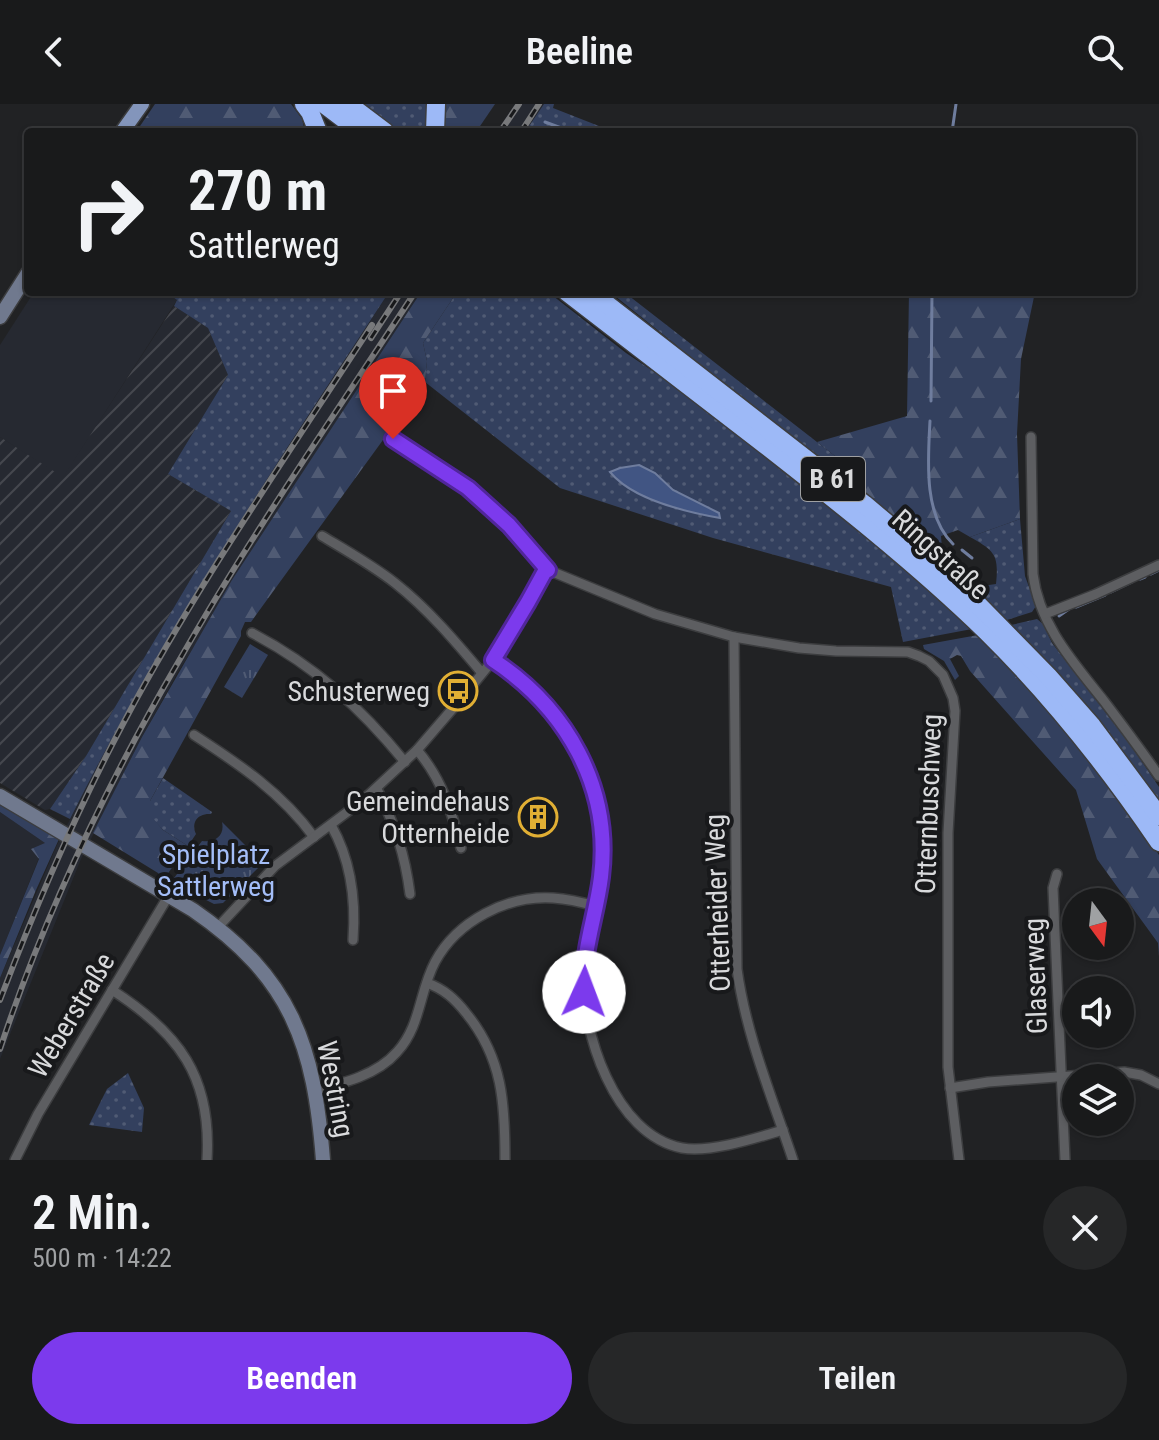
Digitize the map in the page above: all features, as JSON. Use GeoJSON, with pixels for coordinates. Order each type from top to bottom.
{"type":"FeatureCollection","features":[{"type":"Feature","properties":{"kind":"highway"},"geometry":{"type":"LineString","coordinates":[[304,104],[316,128]]}},
{"type":"Feature","properties":{"kind":"highway"},"geometry":{"type":"LineString","coordinates":[[324,104],[356,128]]}},
{"type":"Feature","properties":{"kind":"highway"},"geometry":{"type":"LineString","coordinates":[[348,104],[380,128]]}},
{"type":"Feature","properties":{"kind":"highway"},"geometry":{"type":"LineString","coordinates":[[435,128],[436,104]]}},
{"type":"Feature","properties":{"kind":"highway","name":"Ringstraße"},"geometry":{"type":"LineString","coordinates":[[572,296],[854,515],[1048,676],[1092,726],[1159,816]]}},
{"type":"Feature","properties":{"kind":"highway","name":"Ringstraße"},"geometry":{"type":"LineString","coordinates":[[596,296],[864,504],[951,577],[1080,735],[1159,842]]}},
{"type":"Feature","properties":{"kind":"main road"},"geometry":{"type":"LineString","coordinates":[[125,128],[142,104]]}},
{"type":"Feature","properties":{"kind":"street"},"geometry":{"type":"LineString","coordinates":[[0,317],[24,279]]}},
{"type":"Feature","properties":{"kind":"street"},"geometry":{"type":"LineString","coordinates":[[1031,437],[1035,593],[1057,641],[1159,776]]}},
{"type":"Feature","properties":{"kind":"street"},"geometry":{"type":"LineString","coordinates":[[218,927],[275,866],[377,789],[417,750],[493,660],[548,570],[509,525],[478,496],[393,439]]}},
{"type":"Feature","properties":{"kind":"street"},"geometry":{"type":"LineString","coordinates":[[322,536],[397,585],[455,641],[482,673]]}},
{"type":"Feature","properties":{"kind":"street"},"geometry":{"type":"LineString","coordinates":[[1045,614],[1159,565]]}},
{"type":"Feature","properties":{"kind":"street","name":"Otternbuschweg"},"geometry":{"type":"LineString","coordinates":[[548,570],[655,614],[734,637],[836,651],[908,652],[929,661],[943,675],[955,711],[947,883],[948,1067],[959,1160]]}},
{"type":"Feature","properties":{"kind":"street"},"geometry":{"type":"LineString","coordinates":[[252,633],[284,650],[323,678],[380,732],[405,762]]}},
{"type":"Feature","properties":{"kind":"street","name":"Otterheider Weg"},"geometry":{"type":"LineString","coordinates":[[734,637],[737,969],[740,995],[751,1034],[793,1160]]}},
{"type":"Feature","properties":{"kind":"street"},"geometry":{"type":"LineString","coordinates":[[493,660],[526,684],[554,714],[570,737],[589,777],[601,820],[602,838],[601,875],[583,969],[587,1019],[596,1053],[617,1096],[633,1119],[667,1144],[709,1148],[783,1130]]}},
{"type":"Feature","properties":{"kind":"street"},"geometry":{"type":"LineString","coordinates":[[194,735],[242,766],[276,794],[314,837]]}},
{"type":"Feature","properties":{"kind":"street"},"geometry":{"type":"LineString","coordinates":[[417,750],[429,763],[445,794],[461,848]]}},
{"type":"Feature","properties":{"kind":"street"},"geometry":{"type":"LineString","coordinates":[[377,789],[402,848],[410,894]]}},
{"type":"Feature","properties":{"kind":"street","name":"Westring"},"geometry":{"type":"LineString","coordinates":[[0,796],[218,927],[259,966],[279,994],[304,1047],[315,1090],[323,1160]]}},
{"type":"Feature","properties":{"kind":"street"},"geometry":{"type":"LineString","coordinates":[[331,825],[350,874],[355,919],[353,940]]}},
{"type":"Feature","properties":{"kind":"street","name":"Glaserweg"},"geometry":{"type":"LineString","coordinates":[[1057,874],[1053,888],[1065,1160]]}},
{"type":"Feature","properties":{"kind":"street","name":"Weberstraße"},"geometry":{"type":"LineString","coordinates":[[15,1160],[38,1114],[169,895]]}},
{"type":"Feature","properties":{"kind":"street"},"geometry":{"type":"LineString","coordinates":[[315,1090],[364,1075],[396,1054],[412,1031],[434,963],[464,927],[506,904],[535,898],[554,898],[595,906]]}},
{"type":"Feature","properties":{"kind":"street"},"geometry":{"type":"LineString","coordinates":[[427,983],[439,987],[454,999],[489,1048],[503,1093],[505,1160]]}},
{"type":"Feature","properties":{"kind":"street"},"geometry":{"type":"LineString","coordinates":[[112,990],[154,1020],[185,1057],[204,1099],[208,1121],[207,1160]]}},
{"type":"Feature","properties":{"kind":"street"},"geometry":{"type":"LineString","coordinates":[[950,1088],[988,1082],[1124,1072],[1141,1075],[1159,1084]]}},
{"type":"Feature","properties":{"kind":"shaded area"},"geometry":{"type":"Polygon","coordinates":[[[515,104],[544,104],[528,128],[499,128],[515,104]]]}},
{"type":"Feature","properties":{"kind":"shaded area"},"geometry":{"type":"Polygon","coordinates":[[[31,296],[172,296],[177,300],[63,478],[0,437],[0,345],[31,296]]]}},
{"type":"Feature","properties":{"kind":"shaded area"},"geometry":{"type":"Polygon","coordinates":[[[386,296],[418,296],[178,672],[142,737],[81,859],[0,1059],[0,978],[56,847],[118,724],[208,570],[386,296]]]}},
{"type":"Feature","properties":{"kind":"shaded area"},"geometry":{"type":"Polygon","coordinates":[[[174,306],[208,328],[228,375],[168,474],[231,511],[86,756],[50,809],[45,810],[0,783],[0,437],[63,477],[174,306]]]}},
{"type":"Feature","properties":{"kind":"shaded area"},"geometry":{"type":"Polygon","coordinates":[[[639,465],[655,473],[673,490],[719,513],[720,518],[646,497],[610,472],[639,465]]]}},
{"type":"Feature","properties":{"kind":"shaded area"},"geometry":{"type":"Polygon","coordinates":[[[0,812],[45,843],[0,955],[0,812]]]}},
{"type":"Feature","properties":{"kind":"green space"},"geometry":{"type":"Polygon","coordinates":[[[155,104],[291,104],[302,119],[304,128],[139,128],[155,104]]]}},
{"type":"Feature","properties":{"kind":"green space"},"geometry":{"type":"Polygon","coordinates":[[[357,104],[430,104],[430,128],[389,128],[357,104]]]}},
{"type":"Feature","properties":{"kind":"green space"},"geometry":{"type":"Polygon","coordinates":[[[442,104],[495,104],[479,128],[440,128],[442,104]]]}},
{"type":"Feature","properties":{"kind":"green space"},"geometry":{"type":"Polygon","coordinates":[[[544,104],[554,104],[553,108],[604,128],[528,128],[544,104]]]}},
{"type":"Feature","properties":{"kind":"green space"},"geometry":{"type":"Polygon","coordinates":[[[172,296],[386,296],[182,617],[105,750],[70,819],[50,809],[86,756],[231,511],[168,474],[228,375],[208,328],[174,306],[177,300],[172,296]]]}},
{"type":"Feature","properties":{"kind":"green space"},"geometry":{"type":"Polygon","coordinates":[[[418,296],[454,296],[423,343],[427,361],[425,382],[251,622],[245,622],[241,636],[150,801],[150,815],[163,830],[188,846],[163,880],[158,873],[93,833],[142,737],[232,580],[418,296]]]}},
{"type":"Feature","properties":{"kind":"green space"},"geometry":{"type":"Polygon","coordinates":[[[454,296],[553,296],[626,353],[702,404],[824,499],[972,629],[903,642],[891,587],[713,538],[560,488],[425,382],[427,361],[423,343],[454,296]]]}},
{"type":"Feature","properties":{"kind":"green space"},"geometry":{"type":"Polygon","coordinates":[[[615,296],[629,296],[844,463],[848,477],[861,492],[711,377],[615,296]]]}},
{"type":"Feature","properties":{"kind":"green space"},"geometry":{"type":"Polygon","coordinates":[[[909,296],[1034,296],[1021,359],[1017,434],[1020,519],[970,537],[958,530],[941,536],[942,549],[934,553],[861,492],[848,477],[844,463],[817,442],[907,416],[909,296]]]}},
{"type":"Feature","properties":{"kind":"green space"},"geometry":{"type":"Polygon","coordinates":[[[1020,519],[1025,576],[1036,606],[1032,612],[1007,620],[934,553],[942,549],[982,586],[996,584],[994,555],[970,537],[1020,519]]]}},
{"type":"Feature","properties":{"kind":"green space"},"geometry":{"type":"Polygon","coordinates":[[[1037,619],[1159,787],[1159,805],[1053,669],[1011,625],[1037,619]]]}},
{"type":"Feature","properties":{"kind":"green space"},"geometry":{"type":"Polygon","coordinates":[[[978,635],[1055,719],[1130,812],[1159,855],[1159,956],[1158,943],[1134,910],[1134,888],[1118,888],[1097,859],[1076,790],[970,671],[961,656],[950,659],[959,676],[955,680],[944,661],[924,649],[923,645],[978,635]]]}},
{"type":"Feature","properties":{"kind":"green space"},"geometry":{"type":"Polygon","coordinates":[[[250,644],[268,655],[242,698],[224,687],[250,644]]]}},
{"type":"Feature","properties":{"kind":"green space"},"geometry":{"type":"Polygon","coordinates":[[[163,778],[212,812],[196,820],[196,834],[188,846],[163,830],[149,815],[150,801],[163,778]]]}},
{"type":"Feature","properties":{"kind":"green space"},"geometry":{"type":"Polygon","coordinates":[[[0,803],[59,839],[0,978],[0,955],[39,859],[31,849],[45,843],[0,812],[0,803]]]}},
{"type":"Feature","properties":{"kind":"green space","name":"Spielplatz Sattlerweg"},"geometry":{"type":"Polygon","coordinates":[[[222,822],[263,863],[223,903],[214,904],[171,882],[202,841],[218,837],[222,822]]]}},
{"type":"Feature","properties":{"kind":"green space"},"geometry":{"type":"Polygon","coordinates":[[[128,1073],[144,1108],[142,1132],[89,1125],[107,1089],[128,1073]]]}},
{"type":"Feature","properties":{"kind":"waterway"},"geometry":{"type":"LineString","coordinates":[[953,128],[956,104]]}},
{"type":"Feature","properties":{"kind":"waterway"},"geometry":{"type":"LineString","coordinates":[[545,122],[561,128]]}},
{"type":"Feature","properties":{"kind":"waterway"},"geometry":{"type":"LineString","coordinates":[[931,401],[932,296]]}},
{"type":"Feature","properties":{"kind":"waterway"},"geometry":{"type":"LineString","coordinates":[[930,421],[928,469],[932,502],[936,518],[953,544]]}},
{"type":"Feature","properties":{"kind":"waterway"},"geometry":{"type":"LineString","coordinates":[[962,550],[972,558]]}},
{"type":"Feature","properties":{"kind":"waterway"},"geometry":{"type":"LineString","coordinates":[[1151,574],[1159,570]]}},
{"type":"Feature","properties":{"kind":"waterway"},"geometry":{"type":"LineString","coordinates":[[1140,579],[1145,577]]}},
{"type":"Feature","properties":{"kind":"waterway"},"geometry":{"type":"LineString","coordinates":[[1111,592],[1132,582]]}},
{"type":"Feature","properties":{"kind":"waterway"},"geometry":{"type":"LineString","coordinates":[[1076,607],[1105,595]]}},
{"type":"Feature","properties":{"kind":"waterway"},"geometry":{"type":"LineString","coordinates":[[1059,616],[1069,609]]}},
{"type":"Feature","properties":{"kind":"railway"},"geometry":{"type":"LineString","coordinates":[[503,128],[519,104]]}},
{"type":"Feature","properties":{"kind":"railway"},"geometry":{"type":"LineString","coordinates":[[524,128],[539,104]]}},
{"type":"Feature","properties":{"kind":"railway"},"geometry":{"type":"LineString","coordinates":[[371,338],[398,296]]}},
{"type":"Feature","properties":{"kind":"railway"},"geometry":{"type":"LineString","coordinates":[[0,1049],[58,898],[103,801],[153,705],[236,566],[412,296]]}},
{"type":"Feature","properties":{"kind":"railway"},"geometry":{"type":"LineString","coordinates":[[0,1000],[89,790],[152,671],[212,571],[372,325]]}},
{"type":"Feature","properties":{"kind":"place","name":"Schusterweg"},"geometry":{"type":"Point","coordinates":[458,691]}},
{"type":"Feature","properties":{"kind":"place","name":"Gemeindehaus Otternheide"},"geometry":{"type":"Point","coordinates":[538,817]}},
{"type":"Feature","properties":{"kind":"route"},"geometry":{"type":"LineString","coordinates":[[393,439],[488,504],[548,570],[493,660],[526,684],[554,714],[582,760],[596,798],[601,820],[601,875],[587,940],[584,992]]}}]}
